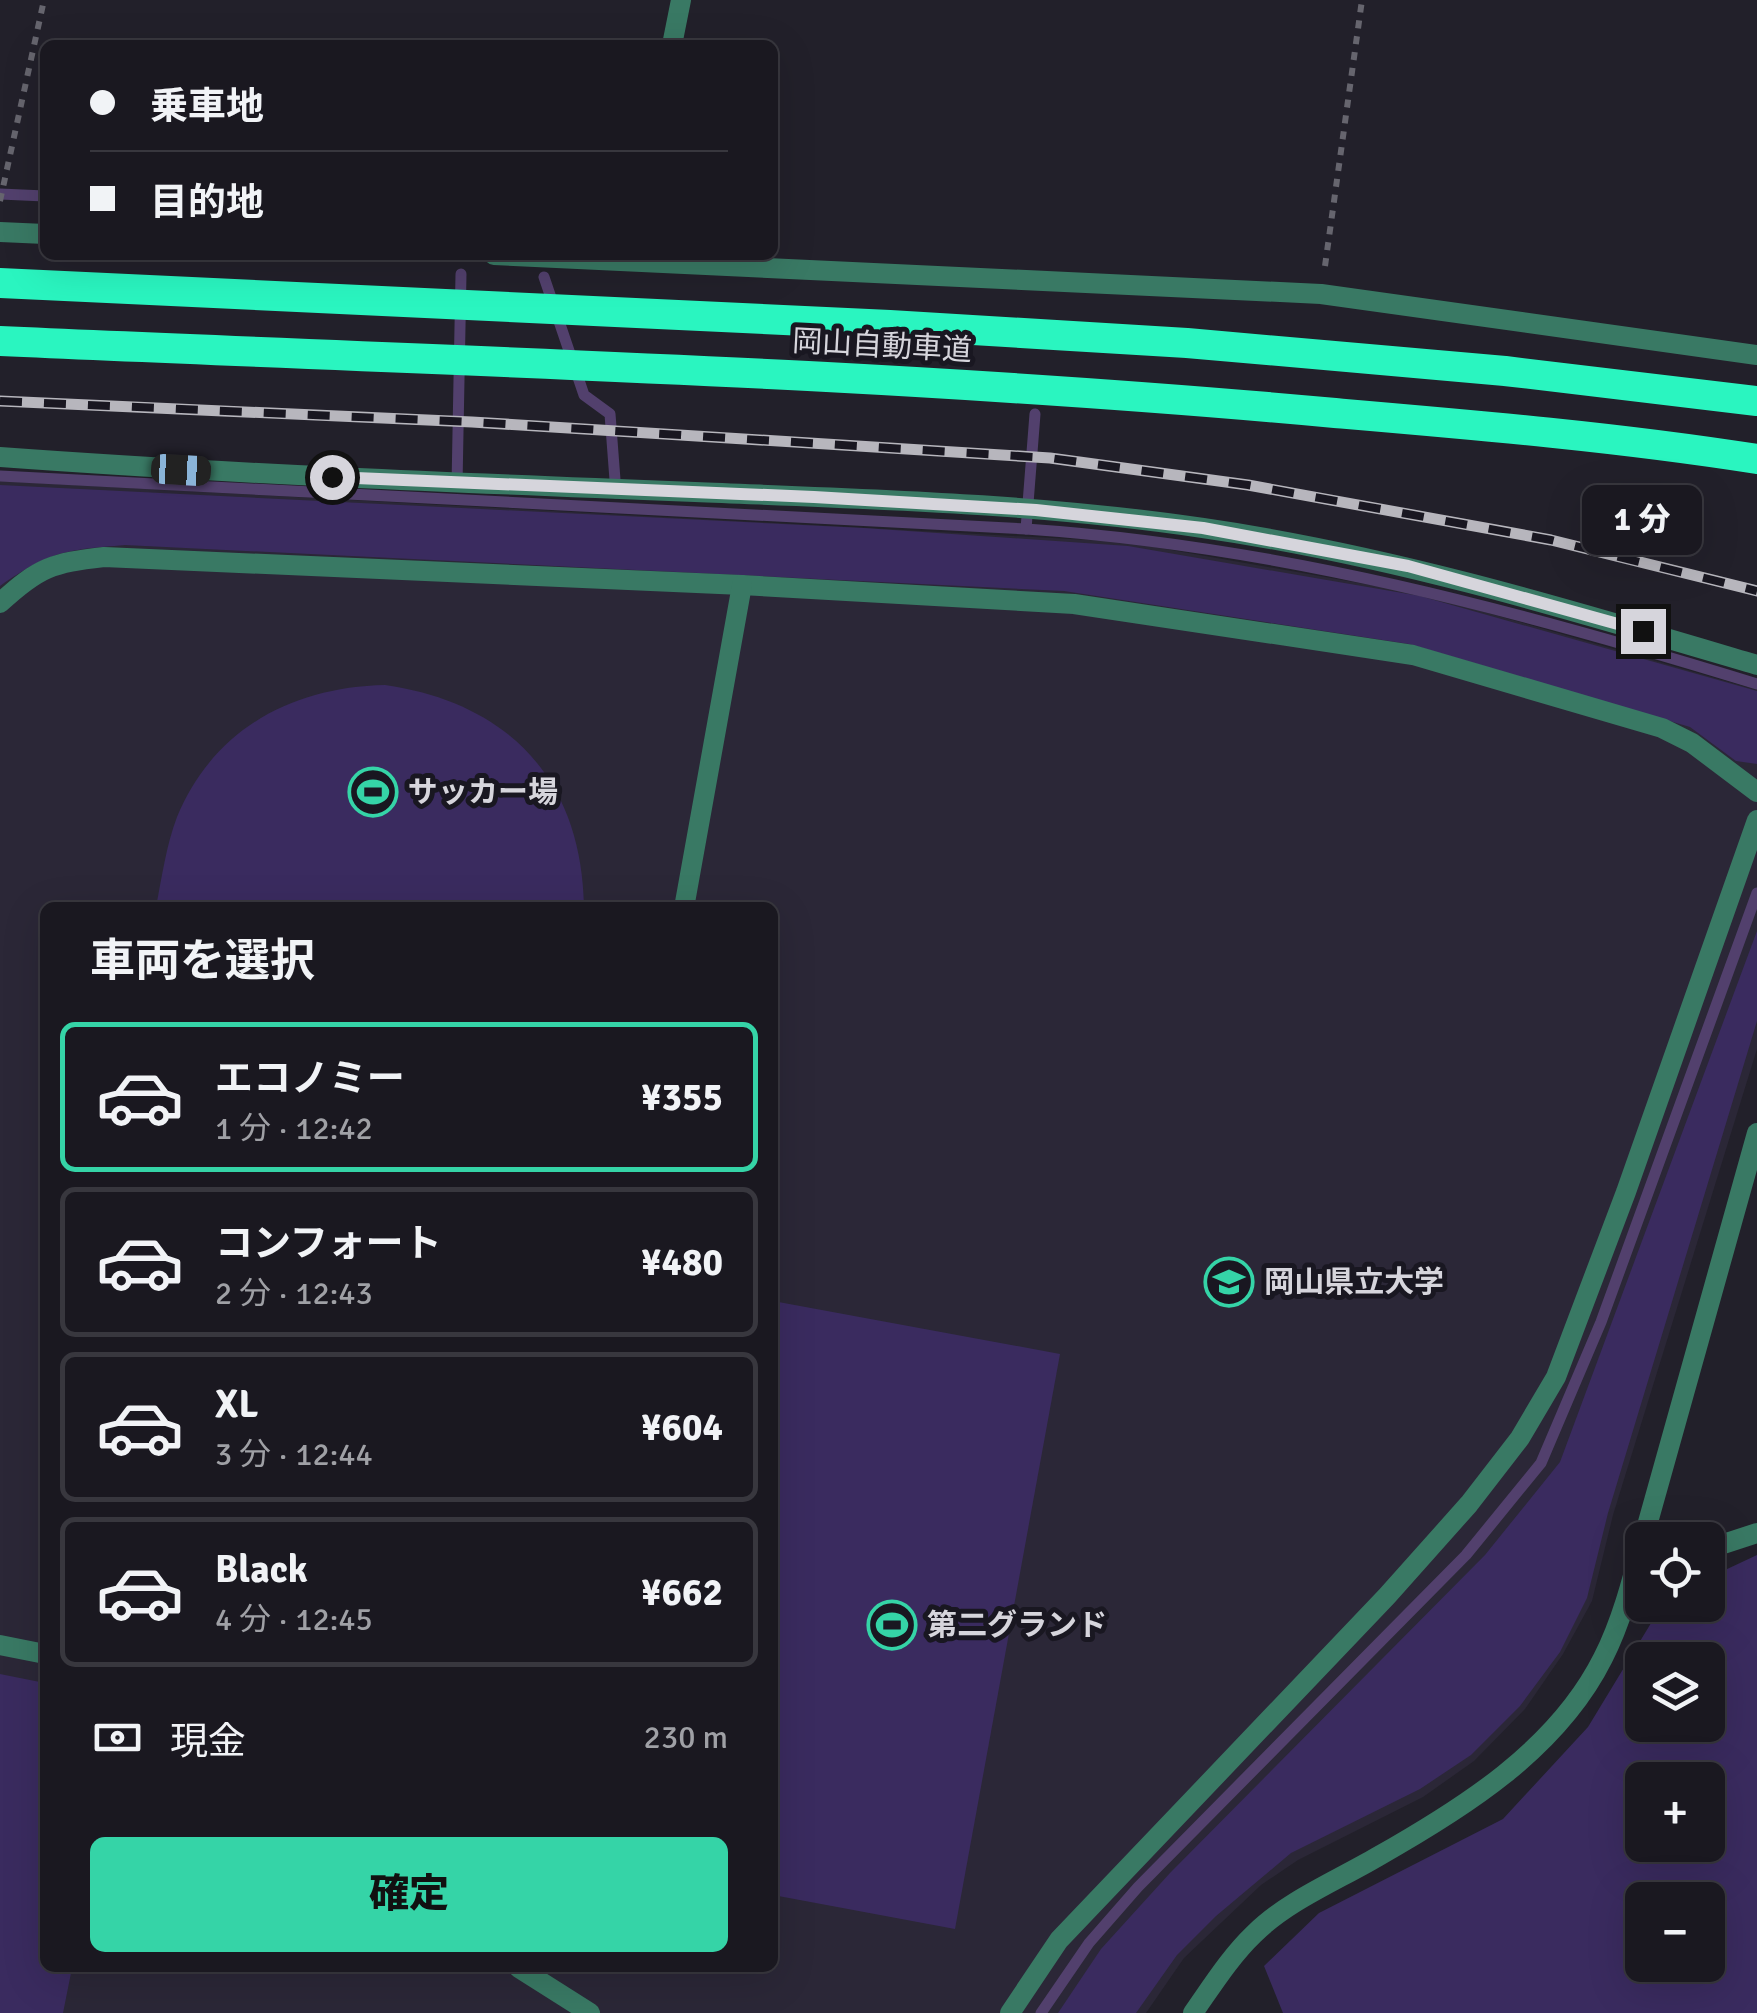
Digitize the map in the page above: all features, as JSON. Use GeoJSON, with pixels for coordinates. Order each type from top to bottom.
{"type":"FeatureCollection","features":[{"type":"Feature","properties":{"kind":"highway","name":"岡山自動車道"},"geometry":{"type":"LineString","coordinates":[[0,284],[791,320],[1187,343],[1505,372],[1757,401]]}},
{"type":"Feature","properties":{"kind":"highway","name":"岡山自動車道"},"geometry":{"type":"LineString","coordinates":[[0,341],[887,380],[1182,398],[1497,428],[1757,459]]}},
{"type":"Feature","properties":{"kind":"street"},"geometry":{"type":"LineString","coordinates":[[673,40],[681,0]]}},
{"type":"Feature","properties":{"kind":"street"},"geometry":{"type":"LineString","coordinates":[[0,232],[40,234]]}},
{"type":"Feature","properties":{"kind":"street"},"geometry":{"type":"LineString","coordinates":[[650,260],[1321,294],[1757,354]]}},
{"type":"Feature","properties":{"kind":"street"},"geometry":{"type":"LineString","coordinates":[[0,457],[181,470],[1028,510],[1203,528],[1408,566],[1757,664]]}},
{"type":"Feature","properties":{"kind":"street"},"geometry":{"type":"LineString","coordinates":[[0,603],[30,576],[57,562],[104,557],[1074,604],[1413,654],[1662,728],[1692,743],[1757,792]]}},
{"type":"Feature","properties":{"kind":"street"},"geometry":{"type":"LineString","coordinates":[[685,902],[742,585]]}},
{"type":"Feature","properties":{"kind":"street"},"geometry":{"type":"LineString","coordinates":[[1010,2013],[1058,1940],[1387,1596],[1469,1504],[1520,1438],[1556,1377],[1626,1192],[1757,820]]}},
{"type":"Feature","properties":{"kind":"street"},"geometry":{"type":"LineString","coordinates":[[1649,1522],[1757,1133]]}},
{"type":"Feature","properties":{"kind":"street"},"geometry":{"type":"LineString","coordinates":[[1725,1543],[1757,1533]]}},
{"type":"Feature","properties":{"kind":"street"},"geometry":{"type":"LineString","coordinates":[[1193,2013],[1237,1952],[1276,1915],[1451,1816],[1492,1787],[1545,1736],[1603,1659],[1625,1596]]}},
{"type":"Feature","properties":{"kind":"street"},"geometry":{"type":"LineString","coordinates":[[0,1645],[40,1653]]}},
{"type":"Feature","properties":{"kind":"street"},"geometry":{"type":"LineString","coordinates":[[524,1972],[590,2013]]}},
{"type":"Feature","properties":{"kind":"path"},"geometry":{"type":"LineString","coordinates":[[0,201],[44,0]]}},
{"type":"Feature","properties":{"kind":"path"},"geometry":{"type":"LineString","coordinates":[[1321,294],[1362,0]]}},
{"type":"Feature","properties":{"kind":"shaded area","name":"岡山県立大学"},"geometry":{"type":"Polygon","coordinates":[[[0,481],[1126,542],[1422,594],[1757,690],[1757,1049],[1613,1515],[1592,1601],[1563,1654],[1525,1709],[1474,1761],[1423,1797],[1298,1860],[1261,1885],[1184,1958],[1146,2013],[0,2013],[0,481]]]}},
{"type":"Feature","properties":{"kind":"shaded area"},"geometry":{"type":"Polygon","coordinates":[[[0,485],[864,528],[1128,546],[1420,596],[1757,691],[1757,764],[1736,761],[1690,727],[1409,644],[1064,591],[125,545],[59,554],[0,586],[0,485]]]}},
{"type":"Feature","properties":{"kind":"shaded area","name":"サッカー場"},"geometry":{"type":"Polygon","coordinates":[[[385,685],[469,710],[502,730],[531,756],[553,786],[570,822],[580,862],[584,902],[157,902],[177,817],[212,759],[260,718],[319,694],[385,685]]]}},
{"type":"Feature","properties":{"kind":"shaded area"},"geometry":{"type":"Polygon","coordinates":[[[1757,931],[1757,1021],[1608,1513],[1587,1598],[1560,1652],[1520,1706],[1471,1755],[1420,1789],[1291,1853],[1216,1916],[1177,1955],[1136,2013],[1058,2013],[1101,1949],[1170,1873],[1485,1555],[1560,1462],[1757,931]]]}},
{"type":"Feature","properties":{"kind":"shaded area","name":"第二グランド"},"geometry":{"type":"Polygon","coordinates":[[[778,1302],[1060,1354],[955,1929],[778,1896],[778,1302]]]}},
{"type":"Feature","properties":{"kind":"shaded area"},"geometry":{"type":"Polygon","coordinates":[[[1757,1555],[1757,2013],[1283,2013],[1264,1966],[1319,1913],[1503,1819],[1588,1727],[1625,1666],[1625,1742],[1725,1742],[1725,1642],[1640,1642],[1652,1622],[1725,1622],[1725,1570],[1757,1555]]]}},
{"type":"Feature","properties":{"kind":"shaded area"},"geometry":{"type":"Polygon","coordinates":[[[0,1674],[40,1682],[40,1972],[71,1972],[63,2013],[0,2013],[0,1674]]]}},
{"type":"Feature","properties":{"kind":"waterway"},"geometry":{"type":"LineString","coordinates":[[0,194],[40,196]]}},
{"type":"Feature","properties":{"kind":"waterway"},"geometry":{"type":"LineString","coordinates":[[457,485],[461,274]]}},
{"type":"Feature","properties":{"kind":"waterway"},"geometry":{"type":"LineString","coordinates":[[544,277],[584,395],[610,414],[616,493]]}},
{"type":"Feature","properties":{"kind":"waterway"},"geometry":{"type":"LineString","coordinates":[[1026,529],[1035,414]]}},
{"type":"Feature","properties":{"kind":"waterway"},"geometry":{"type":"LineString","coordinates":[[0,476],[1026,529],[1120,538],[1213,550],[1396,585],[1577,631],[1757,684]]}},
{"type":"Feature","properties":{"kind":"waterway"},"geometry":{"type":"LineString","coordinates":[[1041,2013],[1089,1943],[1138,1887],[1466,1555],[1541,1463],[1601,1322],[1757,893]]}},
{"type":"Feature","properties":{"kind":"railway"},"geometry":{"type":"LineString","coordinates":[[0,401],[472,422],[1050,458],[1248,485],[1551,540],[1757,591]]}},
{"type":"Feature","properties":{"kind":"place","name":"サッカー場"},"geometry":{"type":"Point","coordinates":[373,792]}},
{"type":"Feature","properties":{"kind":"place","name":"岡山県立大学"},"geometry":{"type":"Point","coordinates":[1229,1282]}},
{"type":"Feature","properties":{"kind":"place","name":"第二グランド"},"geometry":{"type":"Point","coordinates":[892,1625]}},
{"type":"Feature","properties":{"kind":"route"},"geometry":{"type":"LineString","coordinates":[[332,477],[814,497],[1036,510],[1203,528],[1408,566],[1643,631]]}}]}
